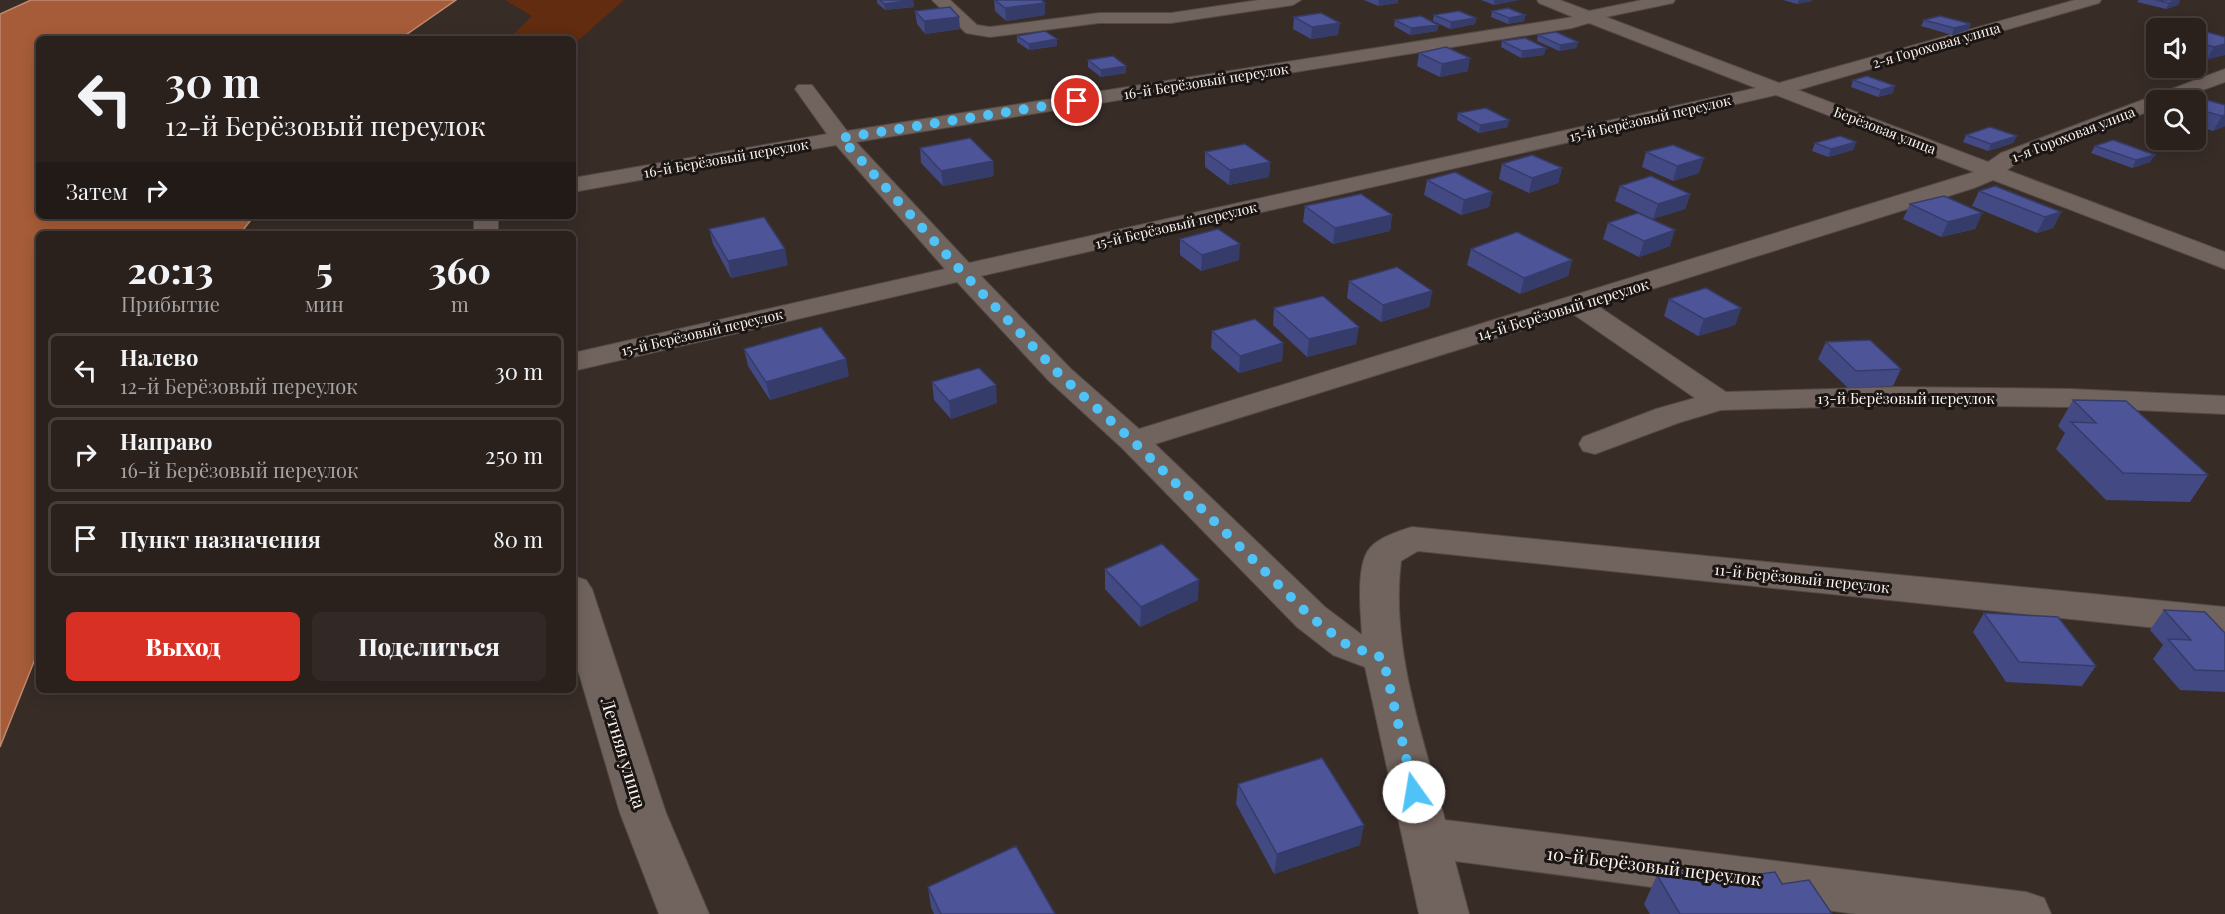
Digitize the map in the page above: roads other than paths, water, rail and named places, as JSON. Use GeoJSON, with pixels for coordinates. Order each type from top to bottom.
{"type":"FeatureCollection","features":[{"type":"Feature","properties":{"kind":"street"},"geometry":{"type":"LineString","coordinates":[[940,0],[972,29],[990,32],[1098,18],[1172,18],[1293,0]]}},
{"type":"Feature","properties":{"kind":"street","name":"Берёзовая улица"},"geometry":{"type":"LineString","coordinates":[[1545,0],[2225,261]]}},
{"type":"Feature","properties":{"kind":"street","name":"16-й Берёзовый переулок"},"geometry":{"type":"LineString","coordinates":[[576,184],[841,138],[1572,23],[1597,14],[1667,0]]}},
{"type":"Feature","properties":{"kind":"street","name":"2-я Гороховая улица"},"geometry":{"type":"LineString","coordinates":[[1779,89],[2093,0]]}},
{"type":"Feature","properties":{"kind":"street","name":"1-я Гороховая улица"},"geometry":{"type":"LineString","coordinates":[[2186,90],[2225,75]]}},
{"type":"Feature","properties":{"kind":"street"},"geometry":{"type":"LineString","coordinates":[[805,89],[841,138],[963,273],[1060,375],[1133,441],[1311,617],[1347,645],[1383,658],[1444,914]]}},
{"type":"Feature","properties":{"kind":"street","name":"15-й Берёзовый переулок"},"geometry":{"type":"LineString","coordinates":[[576,361],[1779,89]]}},
{"type":"Feature","properties":{"kind":"street","name":"1-я Гороховая улица"},"geometry":{"type":"LineString","coordinates":[[1991,172],[1996,165],[2009,158],[2146,106]]}},
{"type":"Feature","properties":{"kind":"street","name":"14-й Берёзовый переулок"},"geometry":{"type":"LineString","coordinates":[[1133,441],[1578,305],[1966,183],[1991,172]]}},
{"type":"Feature","properties":{"kind":"street"},"geometry":{"type":"LineString","coordinates":[[1578,305],[1719,401]]}},
{"type":"Feature","properties":{"kind":"street","name":"13-й Берёзовый переулок"},"geometry":{"type":"LineString","coordinates":[[1594,444],[1667,416],[1719,401],[1899,396],[2070,398],[2225,405]]}},
{"type":"Feature","properties":{"kind":"street","name":"11-й Берёзовый переулок"},"geometry":{"type":"LineString","coordinates":[[1383,658],[1378,588],[1384,555],[1412,539],[2225,621]]}},
{"type":"Feature","properties":{"kind":"street","name":"Летняя улица"},"geometry":{"type":"LineString","coordinates":[[576,599],[643,813],[684,914]]}},
{"type":"Feature","properties":{"kind":"street","name":"10-й Берёзовый переулок"},"geometry":{"type":"LineString","coordinates":[[1424,837],[2026,914]]}}]}
